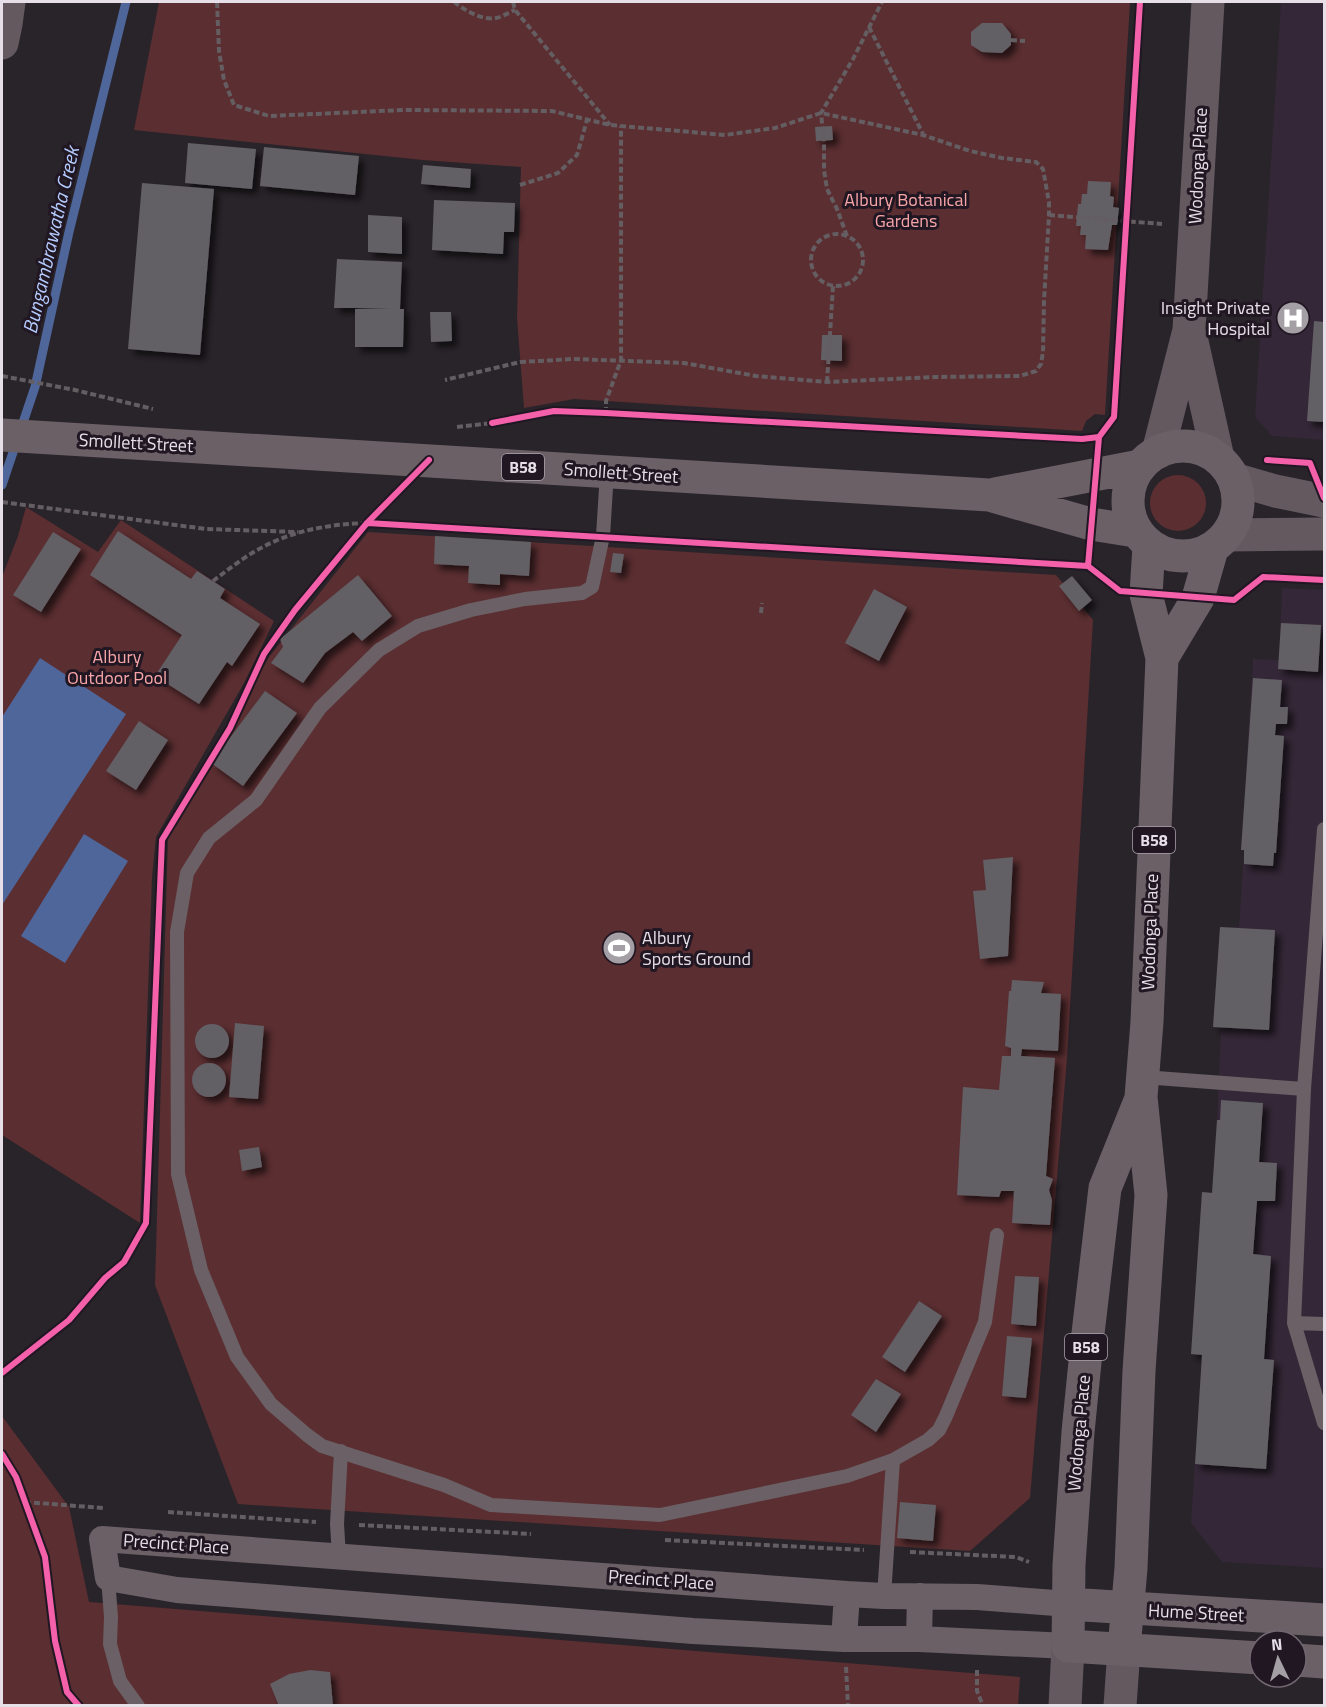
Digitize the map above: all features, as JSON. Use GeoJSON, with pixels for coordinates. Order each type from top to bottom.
{"type":"FeatureCollection","features":[{"type":"Feature","properties":{"kind":"main road","name":"Smollett Street"},"geometry":{"type":"LineString","coordinates":[[2,435],[989,495],[1142,538]]}},
{"type":"Feature","properties":{"kind":"main road","name":"B58"},"geometry":{"type":"LineString","coordinates":[[1189,446],[1204,450],[1226,468],[1238,493],[1238,508],[1234,523],[1219,542],[1191,556],[1169,555],[1142,538],[1129,515],[1127,497],[1131,481],[1149,459],[1173,447],[1189,446]]}},
{"type":"Feature","properties":{"kind":"main road","name":"Smollett Street"},"geometry":{"type":"LineString","coordinates":[[989,495],[1149,459]]}},
{"type":"Feature","properties":{"kind":"main road","name":"Wodonga Place"},"geometry":{"type":"LineString","coordinates":[[1124,1649],[1131,1568],[1139,1371],[1151,1195],[1142,1087],[1162,658],[1146,594],[1142,538]]}},
{"type":"Feature","properties":{"kind":"main road","name":"Wodonga Place"},"geometry":{"type":"LineString","coordinates":[[1162,658],[1198,598],[1219,542]]}},
{"type":"Feature","properties":{"kind":"main road","name":"Wodonga Place"},"geometry":{"type":"LineString","coordinates":[[1068,1646],[1069,1565],[1078,1432],[1086,1342],[1105,1188],[1142,1087]]}},
{"type":"Feature","properties":{"kind":"main road","name":"Hume Street"},"geometry":{"type":"LineString","coordinates":[[1068,1604],[1324,1620]]}},
{"type":"Feature","properties":{"kind":"main road"},"geometry":{"type":"LineString","coordinates":[[1068,1646],[1248,1657]]}},
{"type":"Feature","properties":{"kind":"main road"},"geometry":{"type":"LineString","coordinates":[[1308,1661],[1324,1662]]}},
{"type":"Feature","properties":{"kind":"street"},"geometry":{"type":"LineString","coordinates":[[2,43],[9,2]]}},
{"type":"Feature","properties":{"kind":"street","name":"Wodonga Place"},"geometry":{"type":"LineString","coordinates":[[1149,459],[1189,330],[1208,2]]}},
{"type":"Feature","properties":{"kind":"street","name":"Wodonga Place"},"geometry":{"type":"LineString","coordinates":[[1189,330],[1226,468]]}},
{"type":"Feature","properties":{"kind":"street"},"geometry":{"type":"LineString","coordinates":[[1226,468],[1275,491],[1324,501]]}},
{"type":"Feature","properties":{"kind":"street"},"geometry":{"type":"LineString","coordinates":[[1219,542],[1324,534]]}},
{"type":"Feature","properties":{"kind":"street","name":"Precinct Place"},"geometry":{"type":"LineString","coordinates":[[108,1578],[102,1539],[847,1594],[977,1597],[1068,1604]]}},
{"type":"Feature","properties":{"kind":"street"},"geometry":{"type":"LineString","coordinates":[[108,1578],[204,1593],[693,1631],[846,1649],[919,1639],[1068,1646]]}},
{"type":"Feature","properties":{"kind":"street"},"geometry":{"type":"LineString","coordinates":[[846,1649],[847,1594]]}},
{"type":"Feature","properties":{"kind":"street"},"geometry":{"type":"LineString","coordinates":[[919,1639],[920,1596]]}},
{"type":"Feature","properties":{"kind":"street","name":"Wodonga Place"},"geometry":{"type":"LineString","coordinates":[[1065,1706],[1068,1646]]}},
{"type":"Feature","properties":{"kind":"street","name":"Wodonga Place"},"geometry":{"type":"LineString","coordinates":[[1120,1706],[1124,1649]]}},
{"type":"Feature","properties":{"kind":"lane"},"geometry":{"type":"LineString","coordinates":[[607,472],[603,536],[592,587],[582,593],[525,599],[471,610],[418,626],[379,650],[320,708],[256,800],[209,838],[187,873],[177,932],[178,1174],[201,1270],[237,1357],[271,1404],[322,1446],[444,1485],[491,1505],[660,1515],[847,1476],[893,1460],[928,1440],[939,1430],[946,1416],[985,1322],[997,1235]]}},
{"type":"Feature","properties":{"kind":"lane"},"geometry":{"type":"LineString","coordinates":[[1324,823],[1304,1089],[1294,1323],[1324,1423]]}},
{"type":"Feature","properties":{"kind":"lane"},"geometry":{"type":"LineString","coordinates":[[1310,1017],[1324,1017]]}},
{"type":"Feature","properties":{"kind":"lane"},"geometry":{"type":"LineString","coordinates":[[1142,1087],[1304,1089]]}},
{"type":"Feature","properties":{"kind":"lane"},"geometry":{"type":"LineString","coordinates":[[1294,1323],[1324,1324]]}},
{"type":"Feature","properties":{"kind":"lane"},"geometry":{"type":"LineString","coordinates":[[339,1556],[337,1524],[341,1451]]}},
{"type":"Feature","properties":{"kind":"lane"},"geometry":{"type":"LineString","coordinates":[[884,1596],[893,1460]]}},
{"type":"Feature","properties":{"kind":"lane"},"geometry":{"type":"LineString","coordinates":[[108,1578],[111,1617],[110,1644],[120,1681],[138,1706]]}},
{"type":"Feature","properties":{"kind":"path"},"geometry":{"type":"LineString","coordinates":[[217,2],[219,51],[224,80],[234,105],[269,116],[403,110],[552,111],[610,125],[725,135],[775,128],[821,113],[923,135],[970,151],[1036,162],[1043,169],[1049,215],[1043,352],[1041,364],[1036,371],[1020,376],[827,382],[756,376],[684,363],[573,359],[520,362],[444,380]]}},
{"type":"Feature","properties":{"kind":"path"},"geometry":{"type":"LineString","coordinates":[[454,2],[466,10],[490,18],[497,18],[515,10]]}},
{"type":"Feature","properties":{"kind":"path"},"geometry":{"type":"LineString","coordinates":[[513,2],[515,10],[610,125]]}},
{"type":"Feature","properties":{"kind":"path"},"geometry":{"type":"LineString","coordinates":[[847,236],[827,189],[821,113],[853,59],[882,2]]}},
{"type":"Feature","properties":{"kind":"path"},"geometry":{"type":"LineString","coordinates":[[869,27],[923,135]]}},
{"type":"Feature","properties":{"kind":"path"},"geometry":{"type":"LineString","coordinates":[[1011,40],[1025,41]]}},
{"type":"Feature","properties":{"kind":"path"},"geometry":{"type":"LineString","coordinates":[[520,185],[558,173],[577,154],[586,120]]}},
{"type":"Feature","properties":{"kind":"path"},"geometry":{"type":"LineString","coordinates":[[606,413],[606,401],[621,360],[621,126]]}},
{"type":"Feature","properties":{"kind":"path"},"geometry":{"type":"LineString","coordinates":[[1125,233],[1127,210]]}},
{"type":"Feature","properties":{"kind":"path"},"geometry":{"type":"LineString","coordinates":[[1049,215],[1194,226]]}},
{"type":"Feature","properties":{"kind":"path"},"geometry":{"type":"LineString","coordinates":[[838,234],[847,236],[859,247],[863,263],[861,271],[849,283],[833,286],[818,278],[813,271],[812,254],[816,246],[829,236],[838,234]]}},
{"type":"Feature","properties":{"kind":"path"},"geometry":{"type":"LineString","coordinates":[[827,382],[833,286]]}},
{"type":"Feature","properties":{"kind":"path"},"geometry":{"type":"LineString","coordinates":[[2,376],[75,390],[154,409]]}},
{"type":"Feature","properties":{"kind":"path"},"geometry":{"type":"LineString","coordinates":[[596,412],[618,413]]}},
{"type":"Feature","properties":{"kind":"path"},"geometry":{"type":"LineString","coordinates":[[492,423],[500,421]]}},
{"type":"Feature","properties":{"kind":"path"},"geometry":{"type":"LineString","coordinates":[[2,502],[206,528],[298,532]]}},
{"type":"Feature","properties":{"kind":"path"},"geometry":{"type":"LineString","coordinates":[[360,531],[374,515]]}},
{"type":"Feature","properties":{"kind":"path"},"geometry":{"type":"LineString","coordinates":[[213,581],[240,560],[298,532],[341,524],[378,523]]}},
{"type":"Feature","properties":{"kind":"path"},"geometry":{"type":"LineString","coordinates":[[761,613],[762,603]]}},
{"type":"Feature","properties":{"kind":"path"},"geometry":{"type":"LineString","coordinates":[[22,1494],[29,1513]]}},
{"type":"Feature","properties":{"kind":"path"},"geometry":{"type":"LineString","coordinates":[[846,1649],[848,1706]]}},
{"type":"Feature","properties":{"kind":"path"},"geometry":{"type":"LineString","coordinates":[[977,1667],[977,1691],[982,1706]]}},
{"type":"Feature","properties":{"kind":"shaded area","name":"Insight Private Hospital"},"geometry":{"type":"Polygon","coordinates":[[[1281,2],[1324,2],[1324,440],[1272,436],[1255,417],[1281,2]]]}},
{"type":"Feature","properties":{"kind":"shaded area"},"geometry":{"type":"Polygon","coordinates":[[[1282,588],[1324,590],[1324,1568],[1222,1562],[1191,1523],[1202,1355],[1191,1354],[1202,1192],[1212,1192],[1217,1120],[1221,1028],[1213,1027],[1220,927],[1239,927],[1244,851],[1241,850],[1253,659],[1279,660],[1282,588]]]}},
{"type":"Feature","properties":{"kind":"green space","name":"Albury Botanical Gardens"},"geometry":{"type":"Polygon","coordinates":[[[159,2],[1130,2],[1105,415],[1095,414],[1086,421],[1082,431],[574,399],[524,408],[517,318],[521,167],[423,160],[134,130],[159,2]]]}},
{"type":"Feature","properties":{"kind":"green space"},"geometry":{"type":"Polygon","coordinates":[[[1172,475],[1184,475],[1194,479],[1202,487],[1206,503],[1202,519],[1194,527],[1184,531],[1172,531],[1162,527],[1154,519],[1150,509],[1150,497],[1154,487],[1162,479],[1172,475]]]}},
{"type":"Feature","properties":{"kind":"green space","name":"Albury Outdoor Pool"},"geometry":{"type":"Polygon","coordinates":[[[26,507],[98,552],[121,520],[274,621],[244,683],[156,837],[152,877],[140,1223],[2,1135],[2,577],[18,536],[26,507]]]}},
{"type":"Feature","properties":{"kind":"green space","name":"Albury Sports Ground"},"geometry":{"type":"Polygon","coordinates":[[[368,532],[1056,575],[1093,620],[1067,1058],[1030,1498],[970,1551],[238,1504],[155,1285],[168,837],[269,657],[368,532]]]}},
{"type":"Feature","properties":{"kind":"green space"},"geometry":{"type":"Polygon","coordinates":[[[2,1416],[69,1507],[89,1602],[1020,1677],[1018,1705],[2,1705],[2,1416]]]}},
{"type":"Feature","properties":{"kind":"water"},"geometry":{"type":"Polygon","coordinates":[[[40,658],[126,714],[2,905],[2,717],[40,658]]]}},
{"type":"Feature","properties":{"kind":"water"},"geometry":{"type":"Polygon","coordinates":[[[84,834],[128,861],[65,963],[21,936],[84,834]]]}},
{"type":"Feature","properties":{"kind":"building"},"geometry":{"type":"Polygon","coordinates":[[[982,23],[1002,23],[1011,34],[1011,45],[1002,53],[982,52],[971,45],[971,32],[982,23]]]}},
{"type":"Feature","properties":{"kind":"building"},"geometry":{"type":"Polygon","coordinates":[[[832,126],[833,140],[816,141],[815,127],[832,126]]]}},
{"type":"Feature","properties":{"kind":"building"},"geometry":{"type":"Polygon","coordinates":[[[188,143],[256,149],[252,189],[185,183],[188,143]]]}},
{"type":"Feature","properties":{"kind":"building"},"geometry":{"type":"Polygon","coordinates":[[[264,147],[359,156],[355,195],[260,186],[264,147]]]}},
{"type":"Feature","properties":{"kind":"building"},"geometry":{"type":"Polygon","coordinates":[[[423,165],[471,169],[470,188],[421,184],[423,165]]]}},
{"type":"Feature","properties":{"kind":"building"},"geometry":{"type":"Polygon","coordinates":[[[1088,181],[1111,182],[1110,196],[1114,197],[1113,207],[1119,208],[1117,225],[1112,225],[1108,250],[1085,249],[1086,235],[1080,235],[1081,226],[1076,226],[1078,204],[1081,204],[1082,194],[1087,194],[1088,181]]]}},
{"type":"Feature","properties":{"kind":"building"},"geometry":{"type":"Polygon","coordinates":[[[142,183],[214,189],[200,355],[128,349],[142,183]]]}},
{"type":"Feature","properties":{"kind":"building"},"geometry":{"type":"Polygon","coordinates":[[[434,200],[515,203],[514,232],[504,232],[503,254],[432,250],[434,200]]]}},
{"type":"Feature","properties":{"kind":"building"},"geometry":{"type":"Polygon","coordinates":[[[368,215],[402,217],[402,254],[368,252],[368,215]]]}},
{"type":"Feature","properties":{"kind":"building"},"geometry":{"type":"Polygon","coordinates":[[[337,259],[402,262],[400,309],[404,309],[403,347],[355,347],[355,309],[390,308],[334,308],[337,259]]]}},
{"type":"Feature","properties":{"kind":"building"},"geometry":{"type":"Polygon","coordinates":[[[430,312],[451,312],[452,341],[431,342],[430,312]]]}},
{"type":"Feature","properties":{"kind":"building"},"geometry":{"type":"Polygon","coordinates":[[[1314,321],[1324,322],[1324,422],[1307,421],[1314,321]]]}},
{"type":"Feature","properties":{"kind":"building"},"geometry":{"type":"Polygon","coordinates":[[[822,335],[842,335],[842,361],[821,360],[822,335]]]}},
{"type":"Feature","properties":{"kind":"building"},"geometry":{"type":"Polygon","coordinates":[[[118,531],[191,579],[197,571],[225,589],[220,598],[260,624],[232,666],[227,662],[199,704],[155,676],[182,635],[90,575],[118,531]]]}},
{"type":"Feature","properties":{"kind":"building"},"geometry":{"type":"Polygon","coordinates":[[[53,532],[81,549],[41,612],[13,595],[53,532]]]}},
{"type":"Feature","properties":{"kind":"building"},"geometry":{"type":"Polygon","coordinates":[[[435,536],[531,542],[529,576],[500,574],[500,585],[468,583],[469,566],[434,564],[435,536]]]}},
{"type":"Feature","properties":{"kind":"building"},"geometry":{"type":"Polygon","coordinates":[[[613,553],[624,554],[621,573],[610,572],[613,553]]]}},
{"type":"Feature","properties":{"kind":"building"},"geometry":{"type":"Polygon","coordinates":[[[358,575],[392,616],[362,641],[353,632],[325,653],[303,683],[271,663],[283,647],[280,639],[358,575]]]}},
{"type":"Feature","properties":{"kind":"building"},"geometry":{"type":"Polygon","coordinates":[[[1072,576],[1092,600],[1079,611],[1059,586],[1072,576]]]}},
{"type":"Feature","properties":{"kind":"building"},"geometry":{"type":"Polygon","coordinates":[[[874,589],[907,607],[879,661],[845,643],[874,589]]]}},
{"type":"Feature","properties":{"kind":"building"},"geometry":{"type":"Polygon","coordinates":[[[1281,623],[1321,625],[1318,672],[1278,669],[1281,623]]]}},
{"type":"Feature","properties":{"kind":"building"},"geometry":{"type":"Polygon","coordinates":[[[1253,678],[1282,680],[1280,707],[1288,707],[1287,724],[1276,724],[1275,735],[1284,736],[1276,853],[1274,853],[1273,866],[1244,864],[1244,850],[1241,850],[1253,678]]]}},
{"type":"Feature","properties":{"kind":"building"},"geometry":{"type":"Polygon","coordinates":[[[265,691],[297,713],[243,786],[211,763],[265,691]]]}},
{"type":"Feature","properties":{"kind":"building"},"geometry":{"type":"Polygon","coordinates":[[[139,721],[168,740],[136,790],[106,771],[139,721]]]}},
{"type":"Feature","properties":{"kind":"building"},"geometry":{"type":"Polygon","coordinates":[[[1013,857],[1008,956],[980,959],[973,891],[986,890],[983,860],[1013,857]]]}},
{"type":"Feature","properties":{"kind":"building"},"geometry":{"type":"Polygon","coordinates":[[[1220,927],[1275,930],[1269,1030],[1213,1027],[1220,927]]]}},
{"type":"Feature","properties":{"kind":"building"},"geometry":{"type":"Polygon","coordinates":[[[1012,980],[1044,982],[1041,993],[1061,994],[1058,1051],[1022,1049],[1021,1056],[1055,1058],[1046,1176],[1053,1179],[1049,1190],[1052,1200],[1050,1225],[1012,1223],[1014,1191],[1001,1191],[999,1197],[957,1195],[963,1087],[999,1090],[1002,1056],[1011,1056],[1011,1048],[1005,1046],[1009,991],[1011,991],[1012,980]]]}},
{"type":"Feature","properties":{"kind":"building"},"geometry":{"type":"Polygon","coordinates":[[[235,1023],[264,1026],[258,1099],[229,1097],[235,1023]]]}},
{"type":"Feature","properties":{"kind":"building"},"geometry":{"type":"Polygon","coordinates":[[[212,1024],[224,1029],[229,1041],[224,1053],[212,1058],[200,1053],[195,1041],[200,1029],[212,1024]]]}},
{"type":"Feature","properties":{"kind":"building"},"geometry":{"type":"Polygon","coordinates":[[[209,1063],[221,1068],[226,1080],[221,1092],[209,1097],[197,1092],[192,1080],[197,1068],[209,1063]]]}},
{"type":"Feature","properties":{"kind":"building"},"geometry":{"type":"Polygon","coordinates":[[[1221,1100],[1263,1103],[1259,1162],[1277,1163],[1275,1201],[1257,1201],[1253,1254],[1271,1256],[1264,1359],[1274,1360],[1266,1469],[1195,1464],[1202,1355],[1191,1354],[1202,1192],[1212,1193],[1217,1120],[1220,1120],[1221,1100]]]}},
{"type":"Feature","properties":{"kind":"building"},"geometry":{"type":"Polygon","coordinates":[[[259,1147],[262,1167],[242,1171],[239,1150],[259,1147]]]}},
{"type":"Feature","properties":{"kind":"building"},"geometry":{"type":"Polygon","coordinates":[[[1015,1276],[1039,1277],[1036,1326],[1011,1324],[1015,1276]]]}},
{"type":"Feature","properties":{"kind":"building"},"geometry":{"type":"Polygon","coordinates":[[[919,1301],[942,1316],[905,1372],[882,1357],[919,1301]]]}},
{"type":"Feature","properties":{"kind":"building"},"geometry":{"type":"Polygon","coordinates":[[[1007,1336],[1032,1338],[1026,1398],[1002,1396],[1007,1336]]]}},
{"type":"Feature","properties":{"kind":"building"},"geometry":{"type":"Polygon","coordinates":[[[876,1379],[901,1394],[876,1432],[851,1415],[876,1379]]]}},
{"type":"Feature","properties":{"kind":"building"},"geometry":{"type":"Polygon","coordinates":[[[900,1502],[936,1505],[933,1541],[897,1538],[900,1502]]]}},
{"type":"Feature","properties":{"kind":"building"},"geometry":{"type":"Polygon","coordinates":[[[310,1670],[330,1672],[333,1706],[279,1706],[270,1684],[289,1674],[310,1670]]]}},
{"type":"Feature","properties":{"kind":"waterway","name":"Bungambrawatha Creek"},"geometry":{"type":"LineString","coordinates":[[2,485],[35,387],[69,232],[126,2]]}},
{"type":"Feature","properties":{"kind":"cycle path"},"geometry":{"type":"LineString","coordinates":[[1088,566],[1099,437],[1114,417],[1140,2]]}},
{"type":"Feature","properties":{"kind":"cycle path"},"geometry":{"type":"LineString","coordinates":[[492,423],[554,411],[1082,439],[1099,437]]}},
{"type":"Feature","properties":{"kind":"cycle path"},"geometry":{"type":"LineString","coordinates":[[2,1373],[69,1320],[105,1278],[124,1262],[146,1223],[162,840],[230,728],[264,654],[295,610],[367,523],[429,460]]}},
{"type":"Feature","properties":{"kind":"cycle path"},"geometry":{"type":"LineString","coordinates":[[1267,460],[1310,463],[1324,498]]}},
{"type":"Feature","properties":{"kind":"cycle path"},"geometry":{"type":"LineString","coordinates":[[367,523],[1088,566],[1120,591],[1234,600],[1263,577],[1324,580]]}},
{"type":"Feature","properties":{"kind":"cycle path"},"geometry":{"type":"LineString","coordinates":[[2,1454],[16,1477],[45,1557],[55,1641],[67,1692],[79,1706]]}},
{"type":"Feature","properties":{"kind":"place","name":"Insight Private Hospital"},"geometry":{"type":"Point","coordinates":[1293,318]}},
{"type":"Feature","properties":{"kind":"place","name":"Albury Sports Ground"},"geometry":{"type":"Point","coordinates":[619,948]}}]}
